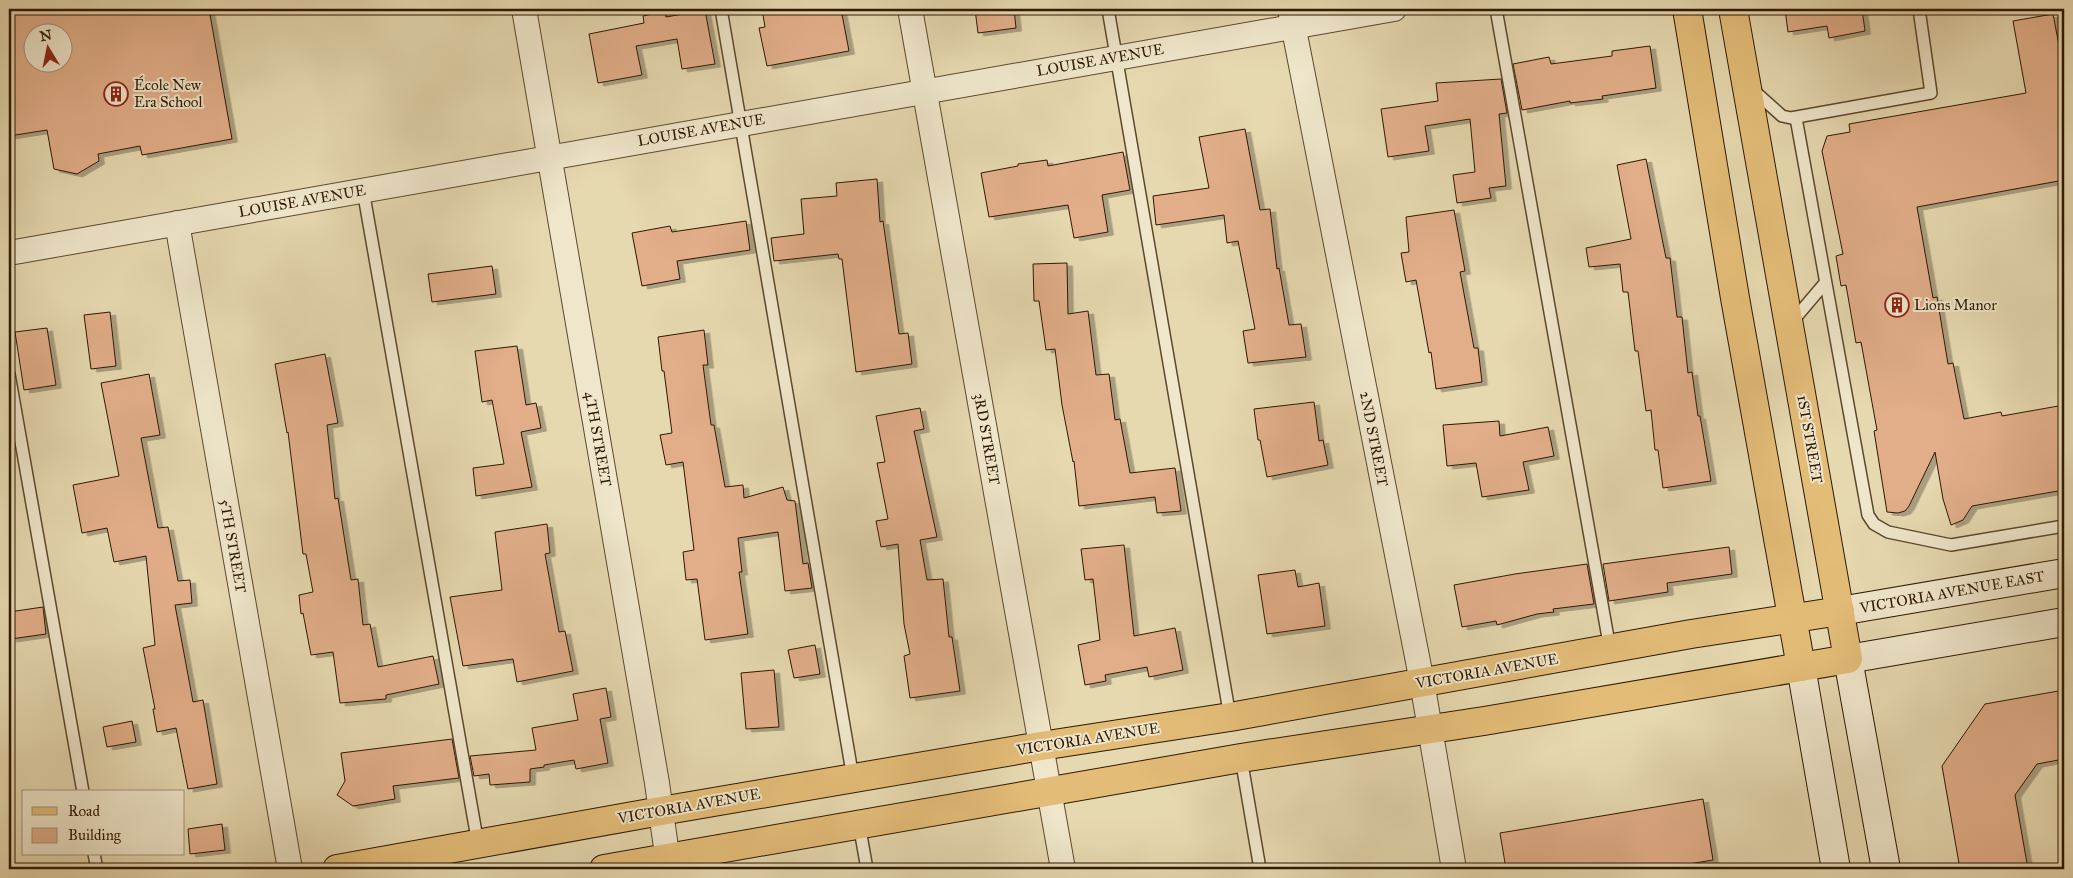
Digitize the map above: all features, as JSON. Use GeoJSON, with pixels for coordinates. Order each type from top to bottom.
{"type":"FeatureCollection","features":[{"type":"Feature","properties":{"kind":"main road"},"geometry":{"type":"LineString","coordinates":[[1687,9],[1735,298],[1836,869]]}},
{"type":"Feature","properties":{"kind":"main road","name":"1ST STREET"},"geometry":{"type":"LineString","coordinates":[[1733,9],[1886,869]]}},
{"type":"Feature","properties":{"kind":"main road","name":"VICTORIA AVENUE EAST"},"geometry":{"type":"LineString","coordinates":[[1840,611],[2064,573]]}},
{"type":"Feature","properties":{"kind":"main road","name":"VICTORIA AVENUE"},"geometry":{"type":"LineString","coordinates":[[337,869],[661,810],[1041,746],[1230,717],[1730,628],[1840,611]]}},
{"type":"Feature","properties":{"kind":"main road"},"geometry":{"type":"LineString","coordinates":[[604,869],[668,864],[859,824],[1050,790],[1430,729],[2064,622]]}},
{"type":"Feature","properties":{"kind":"street","name":"4TH STREET"},"geometry":{"type":"LineString","coordinates":[[524,9],[661,810],[668,864]]}},
{"type":"Feature","properties":{"kind":"street","name":"3RD STREET"},"geometry":{"type":"LineString","coordinates":[[910,9],[1064,869]]}},
{"type":"Feature","properties":{"kind":"street","name":"LOUISE AVENUE"},"geometry":{"type":"LineString","coordinates":[[9,252],[1117,58],[1291,18],[1394,9]]}},
{"type":"Feature","properties":{"kind":"street","name":"2ND STREET"},"geometry":{"type":"LineString","coordinates":[[1291,18],[1422,682],[1454,869]]}},
{"type":"Feature","properties":{"kind":"street","name":"5TH STREET"},"geometry":{"type":"LineString","coordinates":[[177,223],[290,869]]}},
{"type":"Feature","properties":{"kind":"lane"},"geometry":{"type":"LineString","coordinates":[[721,9],[739,124],[853,778]]}},
{"type":"Feature","properties":{"kind":"lane"},"geometry":{"type":"LineString","coordinates":[[1108,9],[1230,717]]}},
{"type":"Feature","properties":{"kind":"lane"},"geometry":{"type":"LineString","coordinates":[[1496,9],[1610,649]]}},
{"type":"Feature","properties":{"kind":"lane"},"geometry":{"type":"LineString","coordinates":[[1745,83],[1782,116],[1796,118],[1931,93],[1919,9]]}},
{"type":"Feature","properties":{"kind":"lane"},"geometry":{"type":"LineString","coordinates":[[1796,118],[1868,515],[1874,524],[1888,532],[1951,544],[2064,526]]}},
{"type":"Feature","properties":{"kind":"lane"},"geometry":{"type":"LineString","coordinates":[[363,190],[478,844]]}},
{"type":"Feature","properties":{"kind":"lane"},"geometry":{"type":"LineString","coordinates":[[1790,325],[1825,283]]}},
{"type":"Feature","properties":{"kind":"lane"},"geometry":{"type":"LineString","coordinates":[[9,374],[83,790]]}},
{"type":"Feature","properties":{"kind":"lane"},"geometry":{"type":"LineString","coordinates":[[1241,758],[1260,869]]}},
{"type":"Feature","properties":{"kind":"lane"},"geometry":{"type":"LineString","coordinates":[[859,824],[867,869]]}},
{"type":"Feature","properties":{"kind":"lane"},"geometry":{"type":"LineString","coordinates":[[94,856],[97,869]]}},
{"type":"Feature","properties":{"kind":"building","name":"École New Era School"},"geometry":{"type":"Polygon","coordinates":[[[9,9],[209,9],[232,139],[142,155],[140,146],[98,154],[99,161],[77,174],[54,169],[47,130],[9,136],[9,9]]]}},
{"type":"Feature","properties":{"kind":"building"},"geometry":{"type":"Polygon","coordinates":[[[762,9],[841,9],[849,51],[767,66],[759,28],[765,27],[762,9]]]}},
{"type":"Feature","properties":{"kind":"building"},"geometry":{"type":"Polygon","coordinates":[[[975,9],[1014,9],[1016,28],[978,33],[975,9]]]}},
{"type":"Feature","properties":{"kind":"building"},"geometry":{"type":"Polygon","coordinates":[[[1785,9],[1862,9],[1865,31],[1829,38],[1827,26],[1788,32],[1785,9]]]}},
{"type":"Feature","properties":{"kind":"building"},"geometry":{"type":"Polygon","coordinates":[[[705,10],[715,64],[682,69],[677,39],[636,46],[642,75],[598,83],[589,34],[644,23],[643,16],[665,11],[666,17],[705,10]]]}},
{"type":"Feature","properties":{"kind":"building","name":"Lions Manor"},"geometry":{"type":"Polygon","coordinates":[[[2053,14],[2064,72],[2064,180],[1917,207],[1933,298],[1937,297],[1948,364],[1953,363],[1964,419],[2001,412],[2002,416],[2064,405],[2064,490],[1972,506],[1963,520],[1951,525],[1943,499],[1935,452],[1905,511],[1898,513],[1887,512],[1874,431],[1877,430],[1861,342],[1856,343],[1846,285],[1841,286],[1836,256],[1843,254],[1822,151],[1827,136],[1850,132],[1849,124],[2026,93],[2013,21],[2053,14]]]}},
{"type":"Feature","properties":{"kind":"building"},"geometry":{"type":"Polygon","coordinates":[[[1650,46],[1656,88],[1602,96],[1603,99],[1570,103],[1570,101],[1522,110],[1513,64],[1549,57],[1551,64],[1612,56],[1612,51],[1650,46]]]}},
{"type":"Feature","properties":{"kind":"building"},"geometry":{"type":"Polygon","coordinates":[[[1501,79],[1507,113],[1499,114],[1506,186],[1489,188],[1491,198],[1457,203],[1453,175],[1475,172],[1470,119],[1425,126],[1429,151],[1388,157],[1381,109],[1438,101],[1436,83],[1501,79]]]}},
{"type":"Feature","properties":{"kind":"building"},"geometry":{"type":"Polygon","coordinates":[[[1245,129],[1260,210],[1270,209],[1277,269],[1279,268],[1289,325],[1301,324],[1306,357],[1248,363],[1243,331],[1255,329],[1238,241],[1227,243],[1224,215],[1156,225],[1153,196],[1209,188],[1199,137],[1245,129]]]}},
{"type":"Feature","properties":{"kind":"building"},"geometry":{"type":"Polygon","coordinates":[[[1123,152],[1130,190],[1102,195],[1108,232],[1074,238],[1068,205],[989,217],[981,173],[1018,166],[1018,164],[1047,160],[1048,166],[1123,152]]]}},
{"type":"Feature","properties":{"kind":"building"},"geometry":{"type":"Polygon","coordinates":[[[1646,159],[1666,258],[1670,258],[1677,317],[1682,317],[1688,373],[1692,372],[1698,416],[1700,416],[1711,481],[1663,488],[1658,450],[1655,450],[1651,410],[1646,411],[1638,351],[1635,351],[1628,292],[1623,292],[1620,264],[1589,267],[1586,248],[1631,239],[1617,165],[1646,159]]]}},
{"type":"Feature","properties":{"kind":"building"},"geometry":{"type":"Polygon","coordinates":[[[877,179],[880,222],[883,221],[899,334],[908,333],[912,364],[856,372],[842,259],[839,259],[838,254],[774,261],[771,238],[804,234],[801,199],[837,196],[836,183],[877,179]]]}},
{"type":"Feature","properties":{"kind":"building"},"geometry":{"type":"Polygon","coordinates":[[[1454,210],[1465,271],[1460,272],[1474,348],[1478,348],[1482,382],[1436,389],[1431,352],[1429,353],[1416,280],[1406,282],[1401,253],[1409,252],[1406,217],[1454,210]]]}},
{"type":"Feature","properties":{"kind":"building"},"geometry":{"type":"Polygon","coordinates":[[[746,221],[750,250],[677,261],[680,279],[642,286],[632,233],[670,226],[672,232],[746,221]]]}},
{"type":"Feature","properties":{"kind":"building"},"geometry":{"type":"Polygon","coordinates":[[[1067,263],[1068,314],[1088,311],[1096,375],[1109,374],[1115,420],[1120,419],[1130,473],[1175,468],[1181,511],[1157,513],[1155,497],[1079,506],[1074,461],[1062,405],[1055,349],[1046,350],[1039,301],[1034,301],[1033,264],[1067,263]]]}},
{"type":"Feature","properties":{"kind":"building"},"geometry":{"type":"Polygon","coordinates":[[[492,266],[496,294],[432,302],[428,274],[492,266]]]}},
{"type":"Feature","properties":{"kind":"building"},"geometry":{"type":"Polygon","coordinates":[[[110,312],[116,366],[91,369],[84,315],[110,312]]]}},
{"type":"Feature","properties":{"kind":"building"},"geometry":{"type":"Polygon","coordinates":[[[47,328],[56,385],[24,390],[15,332],[47,328]]]}},
{"type":"Feature","properties":{"kind":"building"},"geometry":{"type":"Polygon","coordinates":[[[704,330],[708,365],[703,365],[711,425],[714,425],[725,487],[743,485],[744,498],[783,487],[787,500],[795,501],[803,564],[808,563],[812,588],[785,591],[778,532],[738,538],[742,572],[739,572],[748,634],[705,640],[697,579],[686,580],[683,552],[694,550],[683,462],[666,465],[660,435],[672,433],[658,337],[704,330]]]}},
{"type":"Feature","properties":{"kind":"building"},"geometry":{"type":"Polygon","coordinates":[[[517,346],[526,405],[536,403],[541,428],[521,432],[532,487],[476,496],[473,468],[504,464],[492,400],[482,402],[475,351],[517,346]]]}},
{"type":"Feature","properties":{"kind":"building"},"geometry":{"type":"Polygon","coordinates":[[[325,354],[338,423],[327,425],[335,499],[338,498],[351,580],[358,579],[363,625],[370,624],[378,667],[433,656],[439,684],[386,695],[386,699],[340,703],[333,652],[311,655],[303,613],[301,614],[299,595],[313,592],[306,554],[303,554],[288,432],[275,364],[325,354]]]}},
{"type":"Feature","properties":{"kind":"building"},"geometry":{"type":"Polygon","coordinates":[[[149,374],[160,435],[141,438],[158,528],[168,527],[178,581],[190,580],[192,603],[175,605],[193,702],[203,700],[217,784],[188,789],[176,728],[157,732],[153,709],[155,709],[143,648],[155,645],[146,556],[114,562],[107,528],[82,533],[73,485],[119,476],[101,383],[149,374]]]}},
{"type":"Feature","properties":{"kind":"building"},"geometry":{"type":"Polygon","coordinates":[[[1314,402],[1319,441],[1323,440],[1328,465],[1267,477],[1260,440],[1258,440],[1254,409],[1314,402]]]}},
{"type":"Feature","properties":{"kind":"building"},"geometry":{"type":"Polygon","coordinates":[[[920,408],[924,429],[914,431],[937,537],[920,540],[927,580],[943,579],[949,637],[952,637],[960,691],[910,698],[904,656],[910,654],[904,624],[898,544],[881,547],[876,521],[888,519],[877,463],[885,462],[876,416],[920,408]]]}},
{"type":"Feature","properties":{"kind":"building"},"geometry":{"type":"Polygon","coordinates":[[[1499,421],[1500,436],[1548,427],[1554,456],[1523,462],[1529,490],[1482,497],[1476,463],[1447,466],[1443,425],[1499,421]]]}},
{"type":"Feature","properties":{"kind":"building"},"geometry":{"type":"Polygon","coordinates":[[[547,524],[550,553],[545,554],[559,632],[565,631],[573,671],[517,682],[513,659],[463,666],[450,597],[502,590],[495,532],[547,524]]]}},
{"type":"Feature","properties":{"kind":"building"},"geometry":{"type":"Polygon","coordinates":[[[1124,545],[1134,636],[1175,628],[1183,670],[1149,677],[1147,667],[1105,675],[1106,681],[1085,685],[1078,645],[1100,640],[1093,579],[1085,580],[1081,549],[1124,545]]]}},
{"type":"Feature","properties":{"kind":"building"},"geometry":{"type":"Polygon","coordinates":[[[1729,547],[1732,574],[1667,583],[1668,592],[1609,601],[1603,564],[1729,547]]]}},
{"type":"Feature","properties":{"kind":"building"},"geometry":{"type":"Polygon","coordinates":[[[1587,564],[1594,604],[1553,609],[1554,612],[1537,614],[1497,625],[1496,621],[1462,627],[1454,585],[1587,564]]]}},
{"type":"Feature","properties":{"kind":"building"},"geometry":{"type":"Polygon","coordinates":[[[1295,570],[1298,587],[1319,583],[1325,626],[1267,634],[1258,575],[1295,570]]]}},
{"type":"Feature","properties":{"kind":"building"},"geometry":{"type":"Polygon","coordinates":[[[43,607],[46,634],[11,639],[9,612],[43,607]]]}},
{"type":"Feature","properties":{"kind":"building"},"geometry":{"type":"Polygon","coordinates":[[[815,645],[820,674],[794,678],[788,650],[815,645]]]}},
{"type":"Feature","properties":{"kind":"building"},"geometry":{"type":"Polygon","coordinates":[[[774,670],[779,727],[746,729],[741,673],[774,670]]]}},
{"type":"Feature","properties":{"kind":"building"},"geometry":{"type":"Polygon","coordinates":[[[606,688],[611,717],[600,719],[608,763],[576,769],[574,760],[544,765],[544,767],[530,769],[530,782],[490,785],[489,774],[474,776],[470,756],[536,750],[532,728],[578,720],[573,694],[606,688]]]}},
{"type":"Feature","properties":{"kind":"building"},"geometry":{"type":"Polygon","coordinates":[[[2064,690],[2064,759],[2037,764],[2015,795],[2028,869],[1960,869],[1942,766],[1985,704],[2064,690]]]}},
{"type":"Feature","properties":{"kind":"building"},"geometry":{"type":"Polygon","coordinates":[[[132,721],[136,742],[107,747],[103,727],[132,721]]]}},
{"type":"Feature","properties":{"kind":"building"},"geometry":{"type":"Polygon","coordinates":[[[452,739],[459,778],[393,786],[395,799],[353,806],[337,795],[345,781],[341,753],[452,739]]]}},
{"type":"Feature","properties":{"kind":"building"},"geometry":{"type":"Polygon","coordinates":[[[1703,799],[1713,860],[1659,869],[1506,869],[1500,833],[1703,799]]]}},
{"type":"Feature","properties":{"kind":"building"},"geometry":{"type":"Polygon","coordinates":[[[222,824],[225,850],[190,854],[188,829],[222,824]]]}},
{"type":"Feature","properties":{"kind":"place","name":"École New Era School"},"geometry":{"type":"Point","coordinates":[116,94]}},
{"type":"Feature","properties":{"kind":"place","name":"Lions Manor"},"geometry":{"type":"Point","coordinates":[1897,305]}}]}
